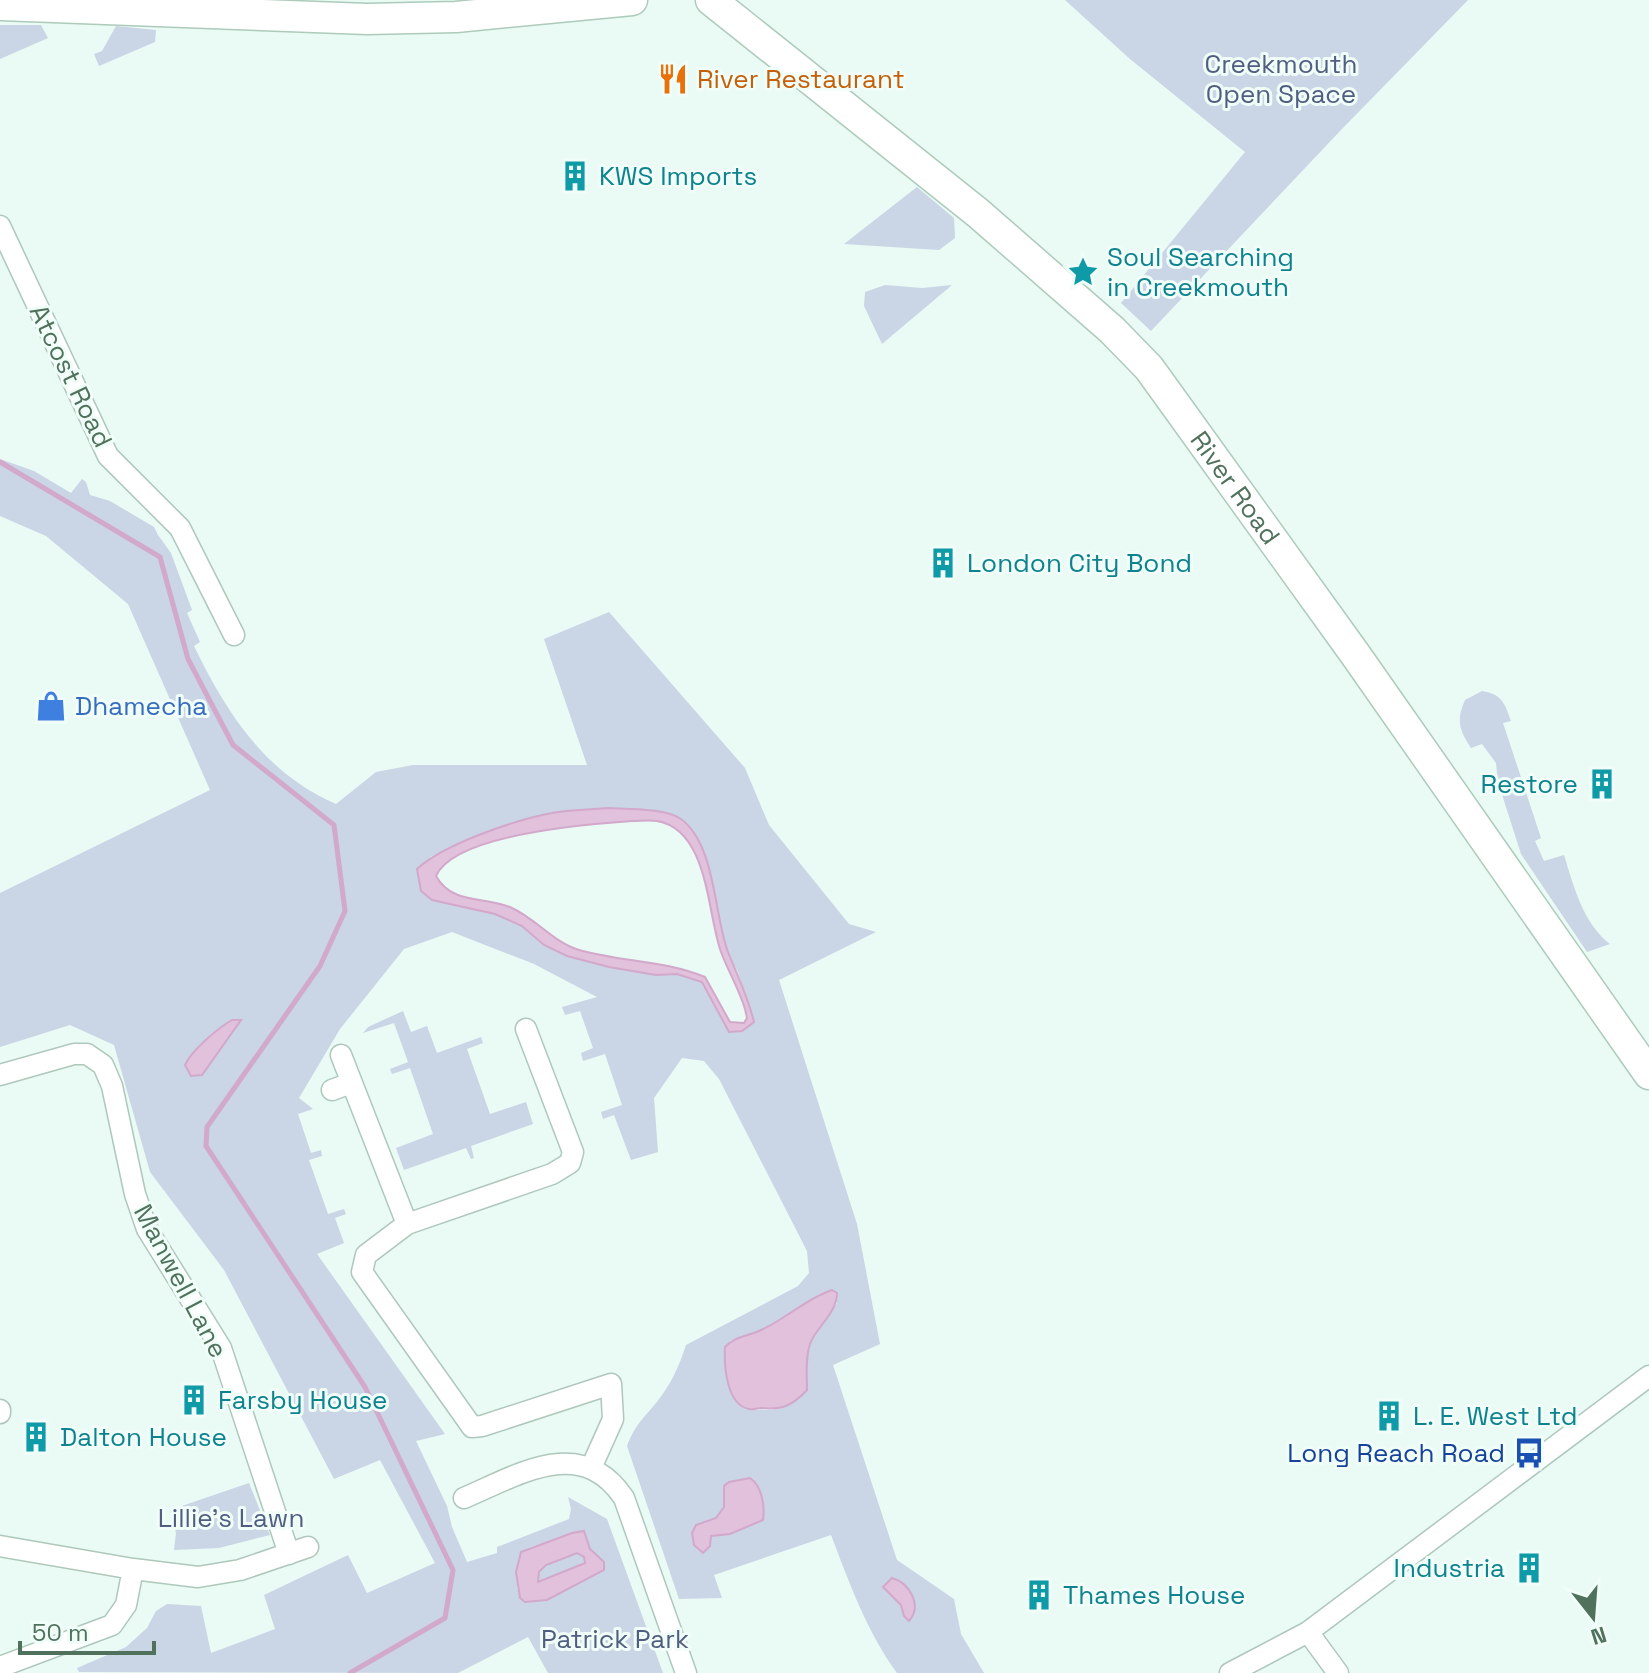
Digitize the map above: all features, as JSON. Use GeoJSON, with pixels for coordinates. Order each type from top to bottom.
{"type":"FeatureCollection","features":[{"type":"Feature","properties":{"kind":"street"},"geometry":{"type":"LineString","coordinates":[[0,5],[367,19],[456,17],[632,0]]}},
{"type":"Feature","properties":{"kind":"street","name":"River Road"},"geometry":{"type":"LineString","coordinates":[[711,0],[978,213],[1112,330],[1149,368],[1355,654],[1649,1074]]}},
{"type":"Feature","properties":{"kind":"street","name":"Atcost Road"},"geometry":{"type":"LineString","coordinates":[[0,226],[108,456],[180,528],[234,635]]}},
{"type":"Feature","properties":{"kind":"street"},"geometry":{"type":"LineString","coordinates":[[526,1029],[573,1152],[570,1163],[552,1174],[407,1224],[366,1255],[362,1272],[472,1427],[611,1384],[613,1419],[591,1468]]}},
{"type":"Feature","properties":{"kind":"street","name":"Manwell Lane"},"geometry":{"type":"LineString","coordinates":[[0,1075],[74,1054],[87,1054],[103,1065],[112,1086],[135,1194],[147,1229],[221,1348],[299,1551],[214,1576],[166,1575],[133,1569]]}},
{"type":"Feature","properties":{"kind":"street"},"geometry":{"type":"LineString","coordinates":[[341,1055],[342,1086],[407,1224]]}},
{"type":"Feature","properties":{"kind":"street"},"geometry":{"type":"LineString","coordinates":[[1230,1673],[1308,1632],[1649,1376]]}},
{"type":"Feature","properties":{"kind":"street"},"geometry":{"type":"LineString","coordinates":[[464,1498],[525,1472],[554,1464],[571,1463],[591,1468],[615,1485],[624,1498],[686,1673]]}},
{"type":"Feature","properties":{"kind":"street"},"geometry":{"type":"LineString","coordinates":[[0,1546],[133,1569],[126,1605],[112,1625],[0,1667]]}},
{"type":"Feature","properties":{"kind":"street"},"geometry":{"type":"LineString","coordinates":[[1308,1632],[1338,1673]]}},
{"type":"Feature","properties":{"kind":"green space","name":"Creekmouth Open Space"},"geometry":{"type":"Polygon","coordinates":[[[1065,0],[1468,0],[1151,331],[1121,303],[1245,152],[1130,59],[1065,0]]]}},
{"type":"Feature","properties":{"kind":"green space"},"geometry":{"type":"Polygon","coordinates":[[[0,25],[41,25],[48,38],[0,59],[0,25]]]}},
{"type":"Feature","properties":{"kind":"green space"},"geometry":{"type":"Polygon","coordinates":[[[116,26],[156,30],[155,42],[99,66],[94,54],[102,51],[116,26]]]}},
{"type":"Feature","properties":{"kind":"green space"},"geometry":{"type":"Polygon","coordinates":[[[917,187],[954,218],[955,238],[939,250],[844,244],[917,187]]]}},
{"type":"Feature","properties":{"kind":"green space"},"geometry":{"type":"Polygon","coordinates":[[[885,285],[922,288],[952,285],[882,344],[864,306],[865,292],[885,285]]]}},
{"type":"Feature","properties":{"kind":"green space","name":"Patrick Park"},"geometry":{"type":"Polygon","coordinates":[[[0,459],[34,471],[71,493],[82,479],[90,495],[110,501],[154,527],[171,553],[192,610],[187,613],[200,642],[194,646],[235,718],[288,776],[336,804],[376,772],[413,765],[587,765],[544,639],[609,612],[745,768],[769,825],[849,924],[876,932],[779,980],[857,1224],[880,1344],[833,1365],[897,1560],[954,1599],[961,1634],[984,1673],[897,1673],[868,1624],[831,1535],[714,1575],[722,1598],[679,1599],[627,1446],[636,1428],[670,1383],[686,1345],[798,1286],[809,1273],[807,1251],[719,1079],[704,1061],[682,1058],[654,1098],[658,1152],[631,1160],[614,1115],[603,1119],[601,1112],[622,1105],[605,1054],[583,1061],[581,1053],[593,1048],[580,1011],[565,1015],[562,1007],[597,997],[534,964],[452,932],[404,949],[340,1029],[299,1098],[313,1109],[298,1114],[311,1153],[321,1150],[322,1156],[309,1160],[328,1214],[344,1209],[346,1214],[335,1218],[344,1243],[317,1254],[445,1434],[416,1441],[447,1506],[467,1562],[497,1553],[497,1547],[569,1519],[571,1509],[568,1497],[607,1519],[663,1673],[548,1673],[528,1637],[458,1673],[79,1672],[77,1668],[126,1647],[147,1628],[156,1611],[167,1604],[201,1606],[211,1653],[275,1629],[264,1595],[348,1555],[367,1593],[435,1563],[380,1460],[334,1479],[224,1270],[150,1172],[114,1045],[70,1025],[0,1047],[0,893],[210,790],[128,604],[46,536],[0,516],[0,459]],[[553,812],[488,832],[430,857],[432,900],[495,914],[522,926],[544,946],[702,982],[729,1032],[754,1022],[738,972],[727,951],[708,868],[695,834],[679,817],[553,812]],[[822,1294],[762,1330],[730,1341],[725,1347],[726,1372],[731,1391],[741,1406],[751,1410],[773,1410],[807,1360],[811,1343],[837,1303],[822,1294]],[[725,1507],[716,1518],[696,1525],[710,1536],[730,1534],[725,1507]],[[584,1531],[531,1547],[518,1560],[520,1598],[525,1602],[537,1602],[596,1556],[589,1549],[584,1531]]]}},
{"type":"Feature","properties":{"kind":"green space"},"geometry":{"type":"Polygon","coordinates":[[[1482,691],[1498,697],[1509,715],[1511,721],[1503,723],[1541,838],[1535,841],[1544,861],[1564,855],[1586,915],[1610,944],[1587,952],[1521,854],[1498,782],[1496,763],[1482,744],[1471,748],[1460,725],[1465,700],[1482,691]]]}},
{"type":"Feature","properties":{"kind":"green space"},"geometry":{"type":"Polygon","coordinates":[[[403,1011],[411,1032],[427,1026],[437,1053],[481,1037],[483,1043],[467,1049],[490,1114],[526,1102],[533,1124],[471,1146],[474,1158],[471,1159],[466,1148],[404,1170],[396,1148],[433,1134],[410,1068],[392,1074],[390,1069],[408,1062],[394,1023],[363,1033],[368,1027],[403,1011]]]}},
{"type":"Feature","properties":{"kind":"green space","name":"Lillie's Lawn"},"geometry":{"type":"Polygon","coordinates":[[[249,1483],[270,1535],[219,1548],[174,1550],[176,1533],[170,1510],[249,1483]]]}},
{"type":"Feature","properties":{"kind":"green space"},"geometry":{"type":"Polygon","coordinates":[[[577,1553],[584,1557],[585,1562],[539,1582],[540,1573],[548,1565],[577,1553]]]}},
{"type":"Feature","properties":{"kind":"shaded area"},"geometry":{"type":"Polygon","coordinates":[[[608,808],[674,815],[692,831],[708,863],[723,937],[754,1022],[742,1031],[729,1032],[702,982],[677,974],[656,975],[567,956],[544,945],[522,926],[495,914],[432,900],[421,891],[417,869],[462,842],[537,816],[608,808]],[[657,821],[556,829],[495,841],[448,862],[436,876],[451,892],[512,908],[561,942],[579,950],[674,967],[705,977],[730,1022],[744,1023],[747,1018],[745,1009],[721,952],[696,856],[687,840],[674,828],[657,821]]]}},
{"type":"Feature","properties":{"kind":"shaded area"},"geometry":{"type":"Polygon","coordinates":[[[232,1020],[241,1020],[202,1075],[191,1076],[185,1065],[188,1059],[232,1020]]]}},
{"type":"Feature","properties":{"kind":"shaded area"},"geometry":{"type":"Polygon","coordinates":[[[832,1290],[837,1293],[834,1307],[813,1337],[808,1350],[807,1390],[781,1407],[751,1409],[741,1406],[728,1383],[725,1347],[832,1290]]]}},
{"type":"Feature","properties":{"kind":"shaded area"},"geometry":{"type":"Polygon","coordinates":[[[750,1478],[762,1497],[763,1520],[730,1534],[711,1536],[710,1546],[703,1553],[694,1545],[692,1533],[696,1525],[716,1518],[724,1507],[724,1486],[750,1478]]]}},
{"type":"Feature","properties":{"kind":"shaded area"},"geometry":{"type":"Polygon","coordinates":[[[584,1531],[590,1549],[604,1562],[604,1570],[547,1600],[525,1602],[520,1598],[516,1572],[521,1552],[584,1531]],[[577,1553],[546,1565],[539,1572],[538,1582],[585,1563],[584,1557],[577,1553]]]}},
{"type":"Feature","properties":{"kind":"shaded area"},"geometry":{"type":"Polygon","coordinates":[[[892,1578],[904,1585],[912,1595],[915,1608],[909,1621],[901,1605],[883,1587],[892,1578]]]}},
{"type":"Feature","properties":{"kind":"waterway"},"geometry":{"type":"LineString","coordinates":[[0,462],[160,557],[188,659],[233,745],[334,825],[345,911],[320,966],[207,1127],[206,1146],[365,1387],[453,1570],[445,1618],[350,1673]]}},
{"type":"Feature","properties":{"kind":"place","name":"River Restaurant"},"geometry":{"type":"Point","coordinates":[673,79]}},
{"type":"Feature","properties":{"kind":"place","name":"KWS Imports"},"geometry":{"type":"Point","coordinates":[575,176]}},
{"type":"Feature","properties":{"kind":"place","name":"Soul Searching in Creekmouth"},"geometry":{"type":"Point","coordinates":[1083,272]}},
{"type":"Feature","properties":{"kind":"place","name":"London City Bond"},"geometry":{"type":"Point","coordinates":[943,563]}},
{"type":"Feature","properties":{"kind":"place","name":"Dhamecha"},"geometry":{"type":"Point","coordinates":[51,706]}},
{"type":"Feature","properties":{"kind":"place","name":"Restore"},"geometry":{"type":"Point","coordinates":[1602,784]}},
{"type":"Feature","properties":{"kind":"place","name":"Farsby House"},"geometry":{"type":"Point","coordinates":[194,1400]}},
{"type":"Feature","properties":{"kind":"place","name":"L. E. West Ltd"},"geometry":{"type":"Point","coordinates":[1389,1416]}},
{"type":"Feature","properties":{"kind":"place","name":"Dalton House"},"geometry":{"type":"Point","coordinates":[36,1437]}},
{"type":"Feature","properties":{"kind":"place","name":"Long Reach Road"},"geometry":{"type":"Point","coordinates":[1529,1453]}},
{"type":"Feature","properties":{"kind":"place","name":"Industria"},"geometry":{"type":"Point","coordinates":[1529,1568]}},
{"type":"Feature","properties":{"kind":"place","name":"Thames House"},"geometry":{"type":"Point","coordinates":[1039,1595]}}]}
